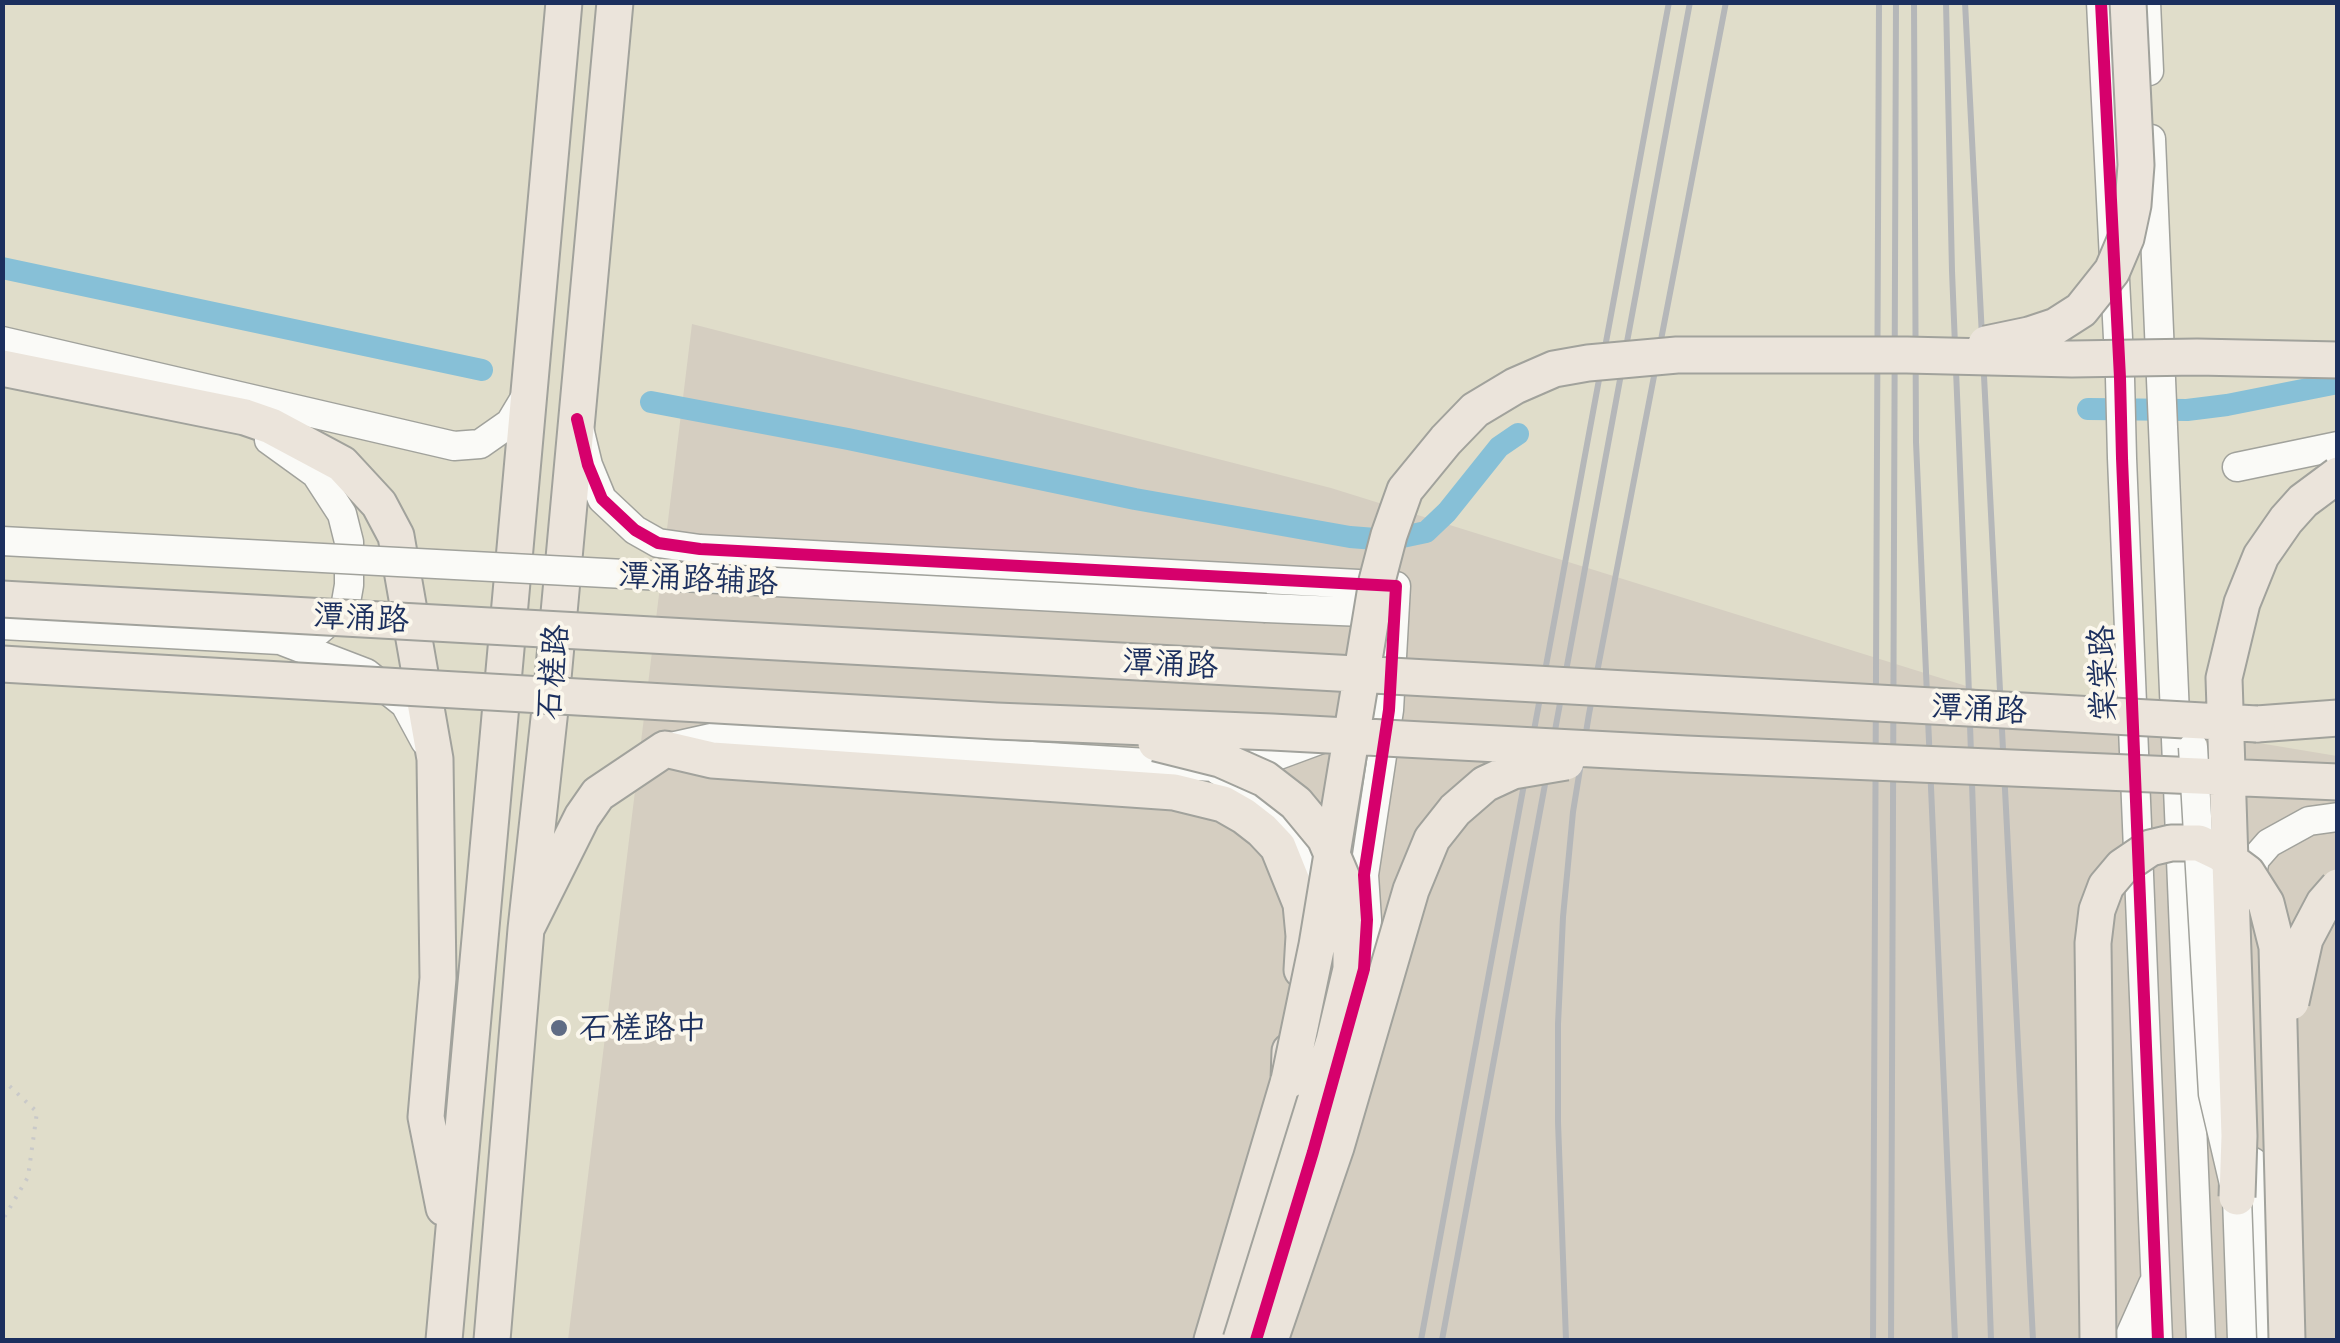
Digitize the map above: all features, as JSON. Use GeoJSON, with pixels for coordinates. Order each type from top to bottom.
{"type":"FeatureCollection","features":[{"type":"Feature","properties":{"kind":"main road","name":"石槎路"},"geometry":{"type":"LineString","coordinates":[[444,1340],[564,2]]}},
{"type":"Feature","properties":{"kind":"main road","name":"石槎路"},"geometry":{"type":"LineString","coordinates":[[492,1340],[526,929],[551,700],[614,2]]}},
{"type":"Feature","properties":{"kind":"main road"},"geometry":{"type":"LineString","coordinates":[[1907,355],[1964,348],[2056,326],[2082,310],[2112,271],[2126,238],[2136,165],[2128,2]]}},
{"type":"Feature","properties":{"kind":"main road"},"geometry":{"type":"LineString","coordinates":[[1212,1340],[1289,1080],[1317,945],[1377,581],[1389,535],[1405,490],[1475,410],[1514,386],[1554,369],[1677,355],[2338,360]]}},
{"type":"Feature","properties":{"kind":"main road"},"geometry":{"type":"LineString","coordinates":[[2,368],[272,426],[342,464],[379,504],[396,536],[435,759],[438,978],[426,1117],[452,1248]]}},
{"type":"Feature","properties":{"kind":"main road"},"geometry":{"type":"LineString","coordinates":[[2236,1197],[2239,1136],[2224,678],[2242,603],[2269,544],[2303,501],[2338,474]]}},
{"type":"Feature","properties":{"kind":"main road","name":"潭涌路"},"geometry":{"type":"LineString","coordinates":[[2,599],[2338,729]]}},
{"type":"Feature","properties":{"kind":"main road","name":"潭涌路"},"geometry":{"type":"LineString","coordinates":[[2,664],[996,721],[2338,782]]}},
{"type":"Feature","properties":{"kind":"main road"},"geometry":{"type":"LineString","coordinates":[[2256,724],[2338,718]]}},
{"type":"Feature","properties":{"kind":"main road"},"geometry":{"type":"LineString","coordinates":[[996,721],[1164,744],[1220,759],[1265,778],[1296,804],[1324,838],[1344,885],[1351,930],[1351,970],[1334,1041],[1241,1340]]}},
{"type":"Feature","properties":{"kind":"main road"},"geometry":{"type":"LineString","coordinates":[[526,929],[598,794],[665,749],[712,760],[1174,792],[1222,804],[1262,830],[1278,847],[1301,904],[1302,968],[1292,1024],[1289,1080]]}},
{"type":"Feature","properties":{"kind":"main road"},"geometry":{"type":"LineString","coordinates":[[1270,1340],[1336,1146],[1411,890],[1432,839],[1455,810],[1485,784],[1513,771],[1565,762],[1686,754]]}},
{"type":"Feature","properties":{"kind":"main road"},"geometry":{"type":"LineString","coordinates":[[2098,1340],[2092,943],[2097,910],[2106,886],[2122,867],[2150,848],[2171,843],[2199,844],[2220,853],[2246,873],[2266,902],[2277,947],[2288,1340]]}},
{"type":"Feature","properties":{"kind":"main road"},"geometry":{"type":"LineString","coordinates":[[2280,1052],[2305,939],[2324,903],[2338,887]]}},
{"type":"Feature","properties":{"kind":"street","name":"棠棠路"},"geometry":{"type":"LineString","coordinates":[[2101,2],[2158,1340]]}},
{"type":"Feature","properties":{"kind":"street"},"geometry":{"type":"LineString","coordinates":[[2146,2],[2201,1340]]}},
{"type":"Feature","properties":{"kind":"street"},"geometry":{"type":"LineString","coordinates":[[2,341],[454,446],[480,444],[510,423],[529,392]]}},
{"type":"Feature","properties":{"kind":"street"},"geometry":{"type":"LineString","coordinates":[[205,409],[275,442],[316,474],[342,514],[349,542],[350,585],[345,608],[318,630],[280,640]]}},
{"type":"Feature","properties":{"kind":"street"},"geometry":{"type":"LineString","coordinates":[[577,420],[602,498],[634,530],[658,543],[720,550],[1396,586],[1389,710],[1364,875],[1364,969],[1256,1340]]}},
{"type":"Feature","properties":{"kind":"street"},"geometry":{"type":"LineString","coordinates":[[2236,467],[2338,446]]}},
{"type":"Feature","properties":{"kind":"street","name":"潭涌路辅路"},"geometry":{"type":"LineString","coordinates":[[2,541],[1394,614]]}},
{"type":"Feature","properties":{"kind":"street"},"geometry":{"type":"LineString","coordinates":[[2238,622],[2258,1340]]}},
{"type":"Feature","properties":{"kind":"street"},"geometry":{"type":"LineString","coordinates":[[2,624],[280,640],[366,673],[405,704],[435,759]]}},
{"type":"Feature","properties":{"kind":"street"},"geometry":{"type":"LineString","coordinates":[[2174,672],[2194,747],[2213,1094],[2236,1197],[2242,1340]]}},
{"type":"Feature","properties":{"kind":"street"},"geometry":{"type":"LineString","coordinates":[[665,749],[716,737],[1214,768],[1311,744],[1389,710]]}},
{"type":"Feature","properties":{"kind":"street"},"geometry":{"type":"LineString","coordinates":[[1214,768],[1239,782],[1274,815],[1302,853],[1332,904],[1336,958],[1231,1340]]}},
{"type":"Feature","properties":{"kind":"street"},"geometry":{"type":"LineString","coordinates":[[2246,930],[2248,886],[2255,859],[2269,843],[2288,831],[2309,821],[2338,817]]}},
{"type":"Feature","properties":{"kind":"street"},"geometry":{"type":"LineString","coordinates":[[2128,1340],[2155,1278]]}},
{"type":"Feature","properties":{"kind":"path"},"geometry":{"type":"LineString","coordinates":[[2,1079],[37,1112],[28,1177],[2,1222]]}},
{"type":"Feature","properties":{"kind":"shaded area"},"geometry":{"type":"Polygon","coordinates":[[[692,324],[1331,488],[2024,704],[2337,756],[2337,1340],[568,1340],[692,324]]]}},
{"type":"Feature","properties":{"kind":"waterway"},"geometry":{"type":"LineString","coordinates":[[2,268],[482,370]]}},
{"type":"Feature","properties":{"kind":"waterway"},"geometry":{"type":"LineString","coordinates":[[2088,409],[2187,410],[2338,383]]}},
{"type":"Feature","properties":{"kind":"waterway"},"geometry":{"type":"LineString","coordinates":[[651,402],[1135,499],[1350,537],[1388,540],[1426,532],[1499,447],[1518,434]]}},
{"type":"Feature","properties":{"kind":"railway"},"geometry":{"type":"LineString","coordinates":[[1421,1340],[1669,2]]}},
{"type":"Feature","properties":{"kind":"railway"},"geometry":{"type":"LineString","coordinates":[[1442,1340],[1690,2]]}},
{"type":"Feature","properties":{"kind":"railway"},"geometry":{"type":"LineString","coordinates":[[1566,1340],[1558,1024],[1573,812],[1726,2]]}},
{"type":"Feature","properties":{"kind":"railway"},"geometry":{"type":"LineString","coordinates":[[1873,1340],[1879,2]]}},
{"type":"Feature","properties":{"kind":"railway"},"geometry":{"type":"LineString","coordinates":[[1891,1340],[1896,2]]}},
{"type":"Feature","properties":{"kind":"railway"},"geometry":{"type":"LineString","coordinates":[[1914,2],[1916,442],[1955,1340]]}},
{"type":"Feature","properties":{"kind":"railway"},"geometry":{"type":"LineString","coordinates":[[1946,2],[1952,271],[1991,1340]]}},
{"type":"Feature","properties":{"kind":"railway"},"geometry":{"type":"LineString","coordinates":[[1965,2],[2033,1340]]}},
{"type":"Feature","properties":{"kind":"cycle path"},"geometry":{"type":"LineString","coordinates":[[2101,2],[2158,1340]]}},
{"type":"Feature","properties":{"kind":"cycle path"},"geometry":{"type":"LineString","coordinates":[[577,419],[588,465],[602,499],[635,530],[658,543],[700,549],[1396,586],[1389,710],[1364,875],[1364,969],[1256,1340]]}},
{"type":"Feature","properties":{"kind":"place","name":"石槎路中"},"geometry":{"type":"Point","coordinates":[559,1028]}}]}
